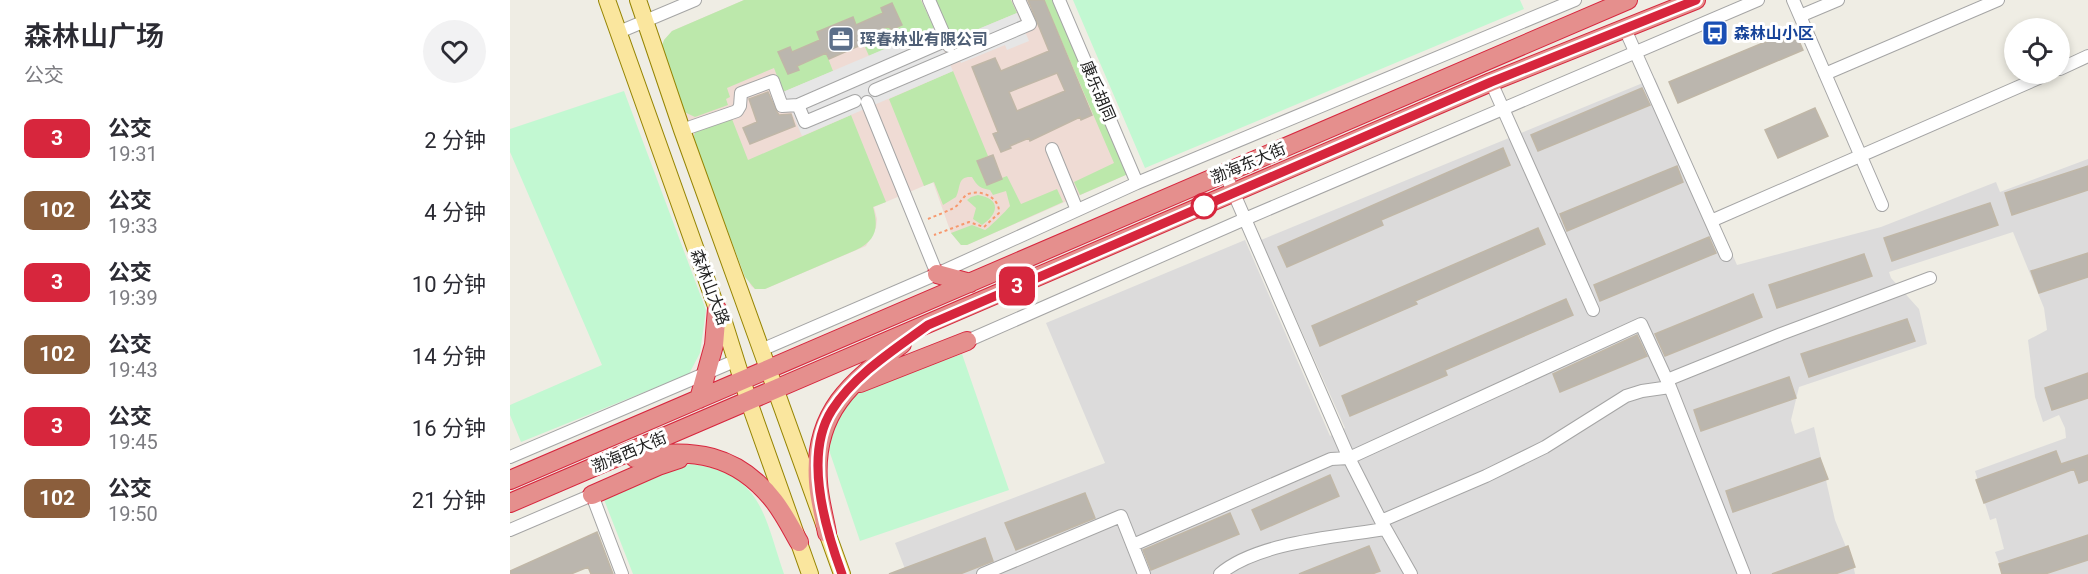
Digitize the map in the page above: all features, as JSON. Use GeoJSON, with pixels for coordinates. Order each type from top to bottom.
{"type":"FeatureCollection","features":[{"type":"Feature","properties":{"kind":"highway","name":"渤海东大街"},"geometry":{"type":"LineString","coordinates":[[743,380],[1628,0]]}},
{"type":"Feature","properties":{"kind":"highway","name":"渤海东大街"},"geometry":{"type":"LineString","coordinates":[[776,390],[1491,82],[1696,0]]}},
{"type":"Feature","properties":{"kind":"highway"},"geometry":{"type":"LineString","coordinates":[[937,274],[970,283]]}},
{"type":"Feature","properties":{"kind":"highway"},"geometry":{"type":"LineString","coordinates":[[699,399],[717,332],[719,313]]}},
{"type":"Feature","properties":{"kind":"highway"},"geometry":{"type":"LineString","coordinates":[[827,533],[818,482],[821,439],[825,423],[832,409],[869,368],[928,325]]}},
{"type":"Feature","properties":{"kind":"highway"},"geometry":{"type":"LineString","coordinates":[[850,387],[967,341]]}},
{"type":"Feature","properties":{"kind":"highway","name":"渤海西大街"},"geometry":{"type":"LineString","coordinates":[[510,480],[743,380]]}},
{"type":"Feature","properties":{"kind":"highway","name":"渤海西大街"},"geometry":{"type":"LineString","coordinates":[[510,503],[776,390]]}},
{"type":"Feature","properties":{"kind":"highway"},"geometry":{"type":"LineString","coordinates":[[570,477],[628,459],[660,453],[700,455],[723,460],[740,469],[763,489],[775,503],[799,542]]}},
{"type":"Feature","properties":{"kind":"highway"},"geometry":{"type":"LineString","coordinates":[[592,495],[672,461],[700,455]]}},
{"type":"Feature","properties":{"kind":"main road","name":"森林山大路"},"geometry":{"type":"LineString","coordinates":[[607,0],[737,360],[749,402],[810,574]]}},
{"type":"Feature","properties":{"kind":"main road","name":"森林山大路"},"geometry":{"type":"LineString","coordinates":[[638,0],[682,130],[842,574]]}},
{"type":"Feature","properties":{"kind":"main road"},"geometry":{"type":"LineString","coordinates":[[719,313],[736,309],[744,300]]}},
{"type":"Feature","properties":{"kind":"street"},"geometry":{"type":"LineString","coordinates":[[619,32],[695,0]]}},
{"type":"Feature","properties":{"kind":"street"},"geometry":{"type":"LineString","coordinates":[[929,0],[954,57]]}},
{"type":"Feature","properties":{"kind":"street"},"geometry":{"type":"LineString","coordinates":[[875,90],[1030,24],[1019,0]]}},
{"type":"Feature","properties":{"kind":"street","name":"康乐胡同"},"geometry":{"type":"LineString","coordinates":[[1059,0],[1137,183]]}},
{"type":"Feature","properties":{"kind":"street","name":"渤海东大街"},"geometry":{"type":"LineString","coordinates":[[761,350],[937,274],[1137,183],[1575,0]]}},
{"type":"Feature","properties":{"kind":"street"},"geometry":{"type":"LineString","coordinates":[[967,341],[1245,219],[1758,0]]}},
{"type":"Feature","properties":{"kind":"street"},"geometry":{"type":"LineString","coordinates":[[1793,0],[1882,205]]}},
{"type":"Feature","properties":{"kind":"street"},"geometry":{"type":"LineString","coordinates":[[1800,16],[1838,0]]}},
{"type":"Feature","properties":{"kind":"street"},"geometry":{"type":"LineString","coordinates":[[1825,74],[1998,0]]}},
{"type":"Feature","properties":{"kind":"street"},"geometry":{"type":"LineString","coordinates":[[1625,29],[1726,255]]}},
{"type":"Feature","properties":{"kind":"street"},"geometry":{"type":"LineString","coordinates":[[682,130],[737,111],[740,106],[741,93],[773,81],[782,105],[798,105],[947,40]]}},
{"type":"Feature","properties":{"kind":"street"},"geometry":{"type":"LineString","coordinates":[[2070,64],[2088,56]]}},
{"type":"Feature","properties":{"kind":"street"},"geometry":{"type":"LineString","coordinates":[[798,105],[805,122],[873,97],[875,90],[869,80],[858,79]]}},
{"type":"Feature","properties":{"kind":"street"},"geometry":{"type":"LineString","coordinates":[[858,79],[850,89],[852,98],[861,101],[937,274]]}},
{"type":"Feature","properties":{"kind":"street"},"geometry":{"type":"LineString","coordinates":[[1491,82],[1593,310]]}},
{"type":"Feature","properties":{"kind":"street"},"geometry":{"type":"LineString","coordinates":[[1711,220],[2025,84]]}},
{"type":"Feature","properties":{"kind":"street"},"geometry":{"type":"LineString","coordinates":[[1052,149],[1077,210]]}},
{"type":"Feature","properties":{"kind":"street"},"geometry":{"type":"LineString","coordinates":[[1225,173],[1349,458],[1411,574]]}},
{"type":"Feature","properties":{"kind":"street"},"geometry":{"type":"LineString","coordinates":[[1220,574],[1231,565],[1267,549],[1383,525],[1545,447],[1626,396],[1668,384],[1781,334],[1930,278]]}},
{"type":"Feature","properties":{"kind":"street"},"geometry":{"type":"LineString","coordinates":[[1133,545],[1331,459],[1349,458],[1641,324],[1668,384],[1744,574]]}},
{"type":"Feature","properties":{"kind":"street"},"geometry":{"type":"LineString","coordinates":[[510,457],[737,360]]}},
{"type":"Feature","properties":{"kind":"street"},"geometry":{"type":"LineString","coordinates":[[592,495],[622,574]]}},
{"type":"Feature","properties":{"kind":"street","name":"渤海西大街"},"geometry":{"type":"LineString","coordinates":[[510,530],[592,495]]}},
{"type":"Feature","properties":{"kind":"street"},"geometry":{"type":"LineString","coordinates":[[983,574],[1121,516],[1144,574]]}},
{"type":"Feature","properties":{"kind":"path"},"geometry":{"type":"LineString","coordinates":[[917,224],[953,208],[970,193],[985,194],[999,205],[999,213],[984,227],[969,222],[923,239]]}},
{"type":"Feature","properties":{"kind":"shaded area"},"geometry":{"type":"Polygon","coordinates":[[[744,0],[1053,0],[1128,174],[967,245],[961,245],[951,233],[933,182],[874,207],[877,219],[876,228],[866,246],[765,289],[755,289],[751,286],[682,111],[664,40],[672,31],[744,0]]]}},
{"type":"Feature","properties":{"kind":"shaded area"},"geometry":{"type":"Polygon","coordinates":[[[1017,13],[1029,41],[1007,50],[1005,45],[961,63],[952,40],[1017,13]]]}},
{"type":"Feature","properties":{"kind":"shaded area"},"geometry":{"type":"Polygon","coordinates":[[[934,28],[953,71],[802,136],[783,92],[934,28]]]}},
{"type":"Feature","properties":{"kind":"shaded area"},"geometry":{"type":"Polygon","coordinates":[[[1655,78],[1737,265],[1881,227],[1996,182],[2000,192],[2088,159],[2088,574],[2003,574],[1995,552],[2004,549],[1996,518],[1990,520],[1975,471],[2066,438],[2065,428],[2059,415],[2043,422],[2035,397],[2028,340],[2047,330],[2044,308],[2013,232],[1889,272],[1891,278],[1919,309],[1927,344],[1799,387],[1791,420],[1795,434],[1814,427],[1835,520],[1855,574],[907,574],[895,543],[1105,463],[1046,323],[1245,240],[1330,436],[1345,428],[1261,240],[1655,78]]]}},
{"type":"Feature","properties":{"kind":"green space"},"geometry":{"type":"Polygon","coordinates":[[[744,0],[921,0],[934,28],[869,56],[861,38],[889,26],[902,25],[892,3],[881,8],[883,13],[856,25],[852,17],[817,32],[820,40],[792,52],[790,47],[778,52],[788,74],[798,70],[797,66],[826,53],[833,71],[783,92],[774,68],[727,88],[730,97],[726,99],[728,105],[695,117],[682,111],[661,48],[664,40],[672,31],[744,0]]]}},
{"type":"Feature","properties":{"kind":"green space"},"geometry":{"type":"Polygon","coordinates":[[[933,0],[1011,0],[1017,13],[952,40],[933,0]]]}},
{"type":"Feature","properties":{"kind":"green space"},"geometry":{"type":"Polygon","coordinates":[[[1044,0],[1053,0],[1128,174],[1080,195],[1074,182],[1114,163],[1044,0]]]}},
{"type":"Feature","properties":{"kind":"green space"},"geometry":{"type":"Polygon","coordinates":[[[1073,0],[1520,0],[1524,9],[1145,168],[1073,0]]]}},
{"type":"Feature","properties":{"kind":"green space"},"geometry":{"type":"Polygon","coordinates":[[[953,71],[988,156],[977,161],[986,184],[1007,176],[1021,204],[1057,189],[1063,202],[967,245],[961,245],[951,233],[972,225],[987,229],[1010,206],[1006,191],[993,195],[990,190],[977,185],[972,177],[967,177],[960,183],[956,197],[943,205],[934,182],[924,186],[889,99],[953,71]]]}},
{"type":"Feature","properties":{"kind":"green space"},"geometry":{"type":"Polygon","coordinates":[[[624,91],[706,310],[700,353],[689,374],[521,442],[510,415],[510,405],[602,365],[510,152],[510,129],[624,91]]]}},
{"type":"Feature","properties":{"kind":"green space"},"geometry":{"type":"Polygon","coordinates":[[[851,115],[886,202],[873,207],[876,227],[872,238],[856,250],[765,289],[755,289],[745,277],[693,139],[695,132],[732,119],[748,160],[851,115]]]}},
{"type":"Feature","properties":{"kind":"green space"},"geometry":{"type":"Polygon","coordinates":[[[978,195],[991,200],[995,207],[992,216],[982,225],[973,219],[976,208],[967,200],[978,195]]]}},
{"type":"Feature","properties":{"kind":"green space"},"geometry":{"type":"Polygon","coordinates":[[[962,354],[1009,490],[860,541],[829,450],[834,420],[855,391],[962,354]]]}},
{"type":"Feature","properties":{"kind":"green space"},"geometry":{"type":"Polygon","coordinates":[[[691,464],[715,469],[733,477],[746,487],[765,516],[784,574],[633,574],[603,497],[667,470],[691,464]]]}},
{"type":"Feature","properties":{"kind":"building"},"geometry":{"type":"Polygon","coordinates":[[[1028,0],[1044,0],[1092,115],[1081,120],[1080,117],[1030,141],[1029,138],[1010,146],[1011,148],[1001,152],[993,134],[998,132],[972,67],[995,58],[1001,71],[1049,51],[1028,0]],[[1057,73],[1009,92],[1017,111],[1065,91],[1057,73]]]}},
{"type":"Feature","properties":{"kind":"building","name":"珲春林业有限公司"},"geometry":{"type":"Polygon","coordinates":[[[892,3],[902,25],[891,30],[889,26],[861,38],[863,44],[829,59],[826,53],[797,66],[799,70],[788,74],[778,52],[790,47],[792,52],[820,40],[817,32],[853,17],[856,25],[883,13],[881,8],[892,3]]]}},
{"type":"Feature","properties":{"kind":"building"},"geometry":{"type":"Polygon","coordinates":[[[1794,30],[1803,50],[1678,103],[1669,82],[1794,30]]]}},
{"type":"Feature","properties":{"kind":"building"},"geometry":{"type":"Polygon","coordinates":[[[1642,88],[1650,105],[1538,151],[1531,135],[1642,88]]]}},
{"type":"Feature","properties":{"kind":"building"},"geometry":{"type":"Polygon","coordinates":[[[768,92],[779,115],[791,114],[795,126],[750,144],[743,128],[757,122],[749,99],[768,92]]]}},
{"type":"Feature","properties":{"kind":"building"},"geometry":{"type":"Polygon","coordinates":[[[1815,108],[1828,136],[1778,158],[1765,130],[1815,108]]]}},
{"type":"Feature","properties":{"kind":"building"},"geometry":{"type":"Polygon","coordinates":[[[1503,148],[1510,165],[1381,220],[1383,225],[1287,267],[1278,247],[1503,148]]]}},
{"type":"Feature","properties":{"kind":"building"},"geometry":{"type":"Polygon","coordinates":[[[993,155],[1002,179],[987,185],[977,161],[993,155]]]}},
{"type":"Feature","properties":{"kind":"building"},"geometry":{"type":"Polygon","coordinates":[[[1677,166],[1683,182],[1567,231],[1560,214],[1677,166]]]}},
{"type":"Feature","properties":{"kind":"building"},"geometry":{"type":"Polygon","coordinates":[[[2088,166],[2088,190],[2012,215],[2005,193],[2088,166]]]}},
{"type":"Feature","properties":{"kind":"building"},"geometry":{"type":"Polygon","coordinates":[[[1990,203],[1998,225],[1892,261],[1884,238],[1990,203]]]}},
{"type":"Feature","properties":{"kind":"building"},"geometry":{"type":"Polygon","coordinates":[[[1538,228],[1545,244],[1320,346],[1312,326],[1538,228]]]}},
{"type":"Feature","properties":{"kind":"building"},"geometry":{"type":"Polygon","coordinates":[[[1709,237],[1716,253],[1600,301],[1594,285],[1709,237]]]}},
{"type":"Feature","properties":{"kind":"building"},"geometry":{"type":"Polygon","coordinates":[[[2088,253],[2088,277],[2039,293],[2031,271],[2088,253]]]}},
{"type":"Feature","properties":{"kind":"building"},"geometry":{"type":"Polygon","coordinates":[[[1864,254],[1872,276],[1777,308],[1769,285],[1864,254]]]}},
{"type":"Feature","properties":{"kind":"building"},"geometry":{"type":"Polygon","coordinates":[[[1753,294],[1762,317],[1665,356],[1655,334],[1753,294]]]}},
{"type":"Feature","properties":{"kind":"building"},"geometry":{"type":"Polygon","coordinates":[[[1566,299],[1573,315],[1445,370],[1447,375],[1350,416],[1342,396],[1566,299]]]}},
{"type":"Feature","properties":{"kind":"building"},"geometry":{"type":"Polygon","coordinates":[[[1907,319],[1915,341],[1809,377],[1801,354],[1907,319]]]}},
{"type":"Feature","properties":{"kind":"building"},"geometry":{"type":"Polygon","coordinates":[[[1637,335],[1647,356],[1560,392],[1553,374],[1637,335]]]}},
{"type":"Feature","properties":{"kind":"building"},"geometry":{"type":"Polygon","coordinates":[[[2088,373],[2088,398],[2052,410],[2045,388],[2088,373]]]}},
{"type":"Feature","properties":{"kind":"building"},"geometry":{"type":"Polygon","coordinates":[[[1789,377],[1796,398],[1701,431],[1694,410],[1789,377]]]}},
{"type":"Feature","properties":{"kind":"building"},"geometry":{"type":"Polygon","coordinates":[[[2056,451],[2061,464],[2088,455],[2088,480],[2079,483],[2074,469],[1984,503],[1976,480],[2056,451]]]}},
{"type":"Feature","properties":{"kind":"building"},"geometry":{"type":"Polygon","coordinates":[[[1820,458],[1828,479],[1733,512],[1726,491],[1820,458]]]}},
{"type":"Feature","properties":{"kind":"building"},"geometry":{"type":"Polygon","coordinates":[[[1330,475],[1339,496],[1261,530],[1252,510],[1330,475]]]}},
{"type":"Feature","properties":{"kind":"building"},"geometry":{"type":"Polygon","coordinates":[[[1085,493],[1095,518],[1016,550],[1005,523],[1085,493]]]}},
{"type":"Feature","properties":{"kind":"building"},"geometry":{"type":"Polygon","coordinates":[[[1230,513],[1239,534],[1151,570],[1143,550],[1230,513]]]}},
{"type":"Feature","properties":{"kind":"building"},"geometry":{"type":"Polygon","coordinates":[[[597,532],[613,574],[591,574],[588,567],[571,574],[510,574],[510,571],[597,532]]]}},
{"type":"Feature","properties":{"kind":"building"},"geometry":{"type":"Polygon","coordinates":[[[2088,535],[2088,560],[2045,574],[2002,574],[1999,564],[2088,535]]]}},
{"type":"Feature","properties":{"kind":"building"},"geometry":{"type":"Polygon","coordinates":[[[985,538],[993,561],[960,574],[889,574],[985,538]]]}},
{"type":"Feature","properties":{"kind":"building"},"geometry":{"type":"Polygon","coordinates":[[[1369,546],[1380,571],[1372,574],[1299,574],[1369,546]]]}},
{"type":"Feature","properties":{"kind":"building"},"geometry":{"type":"Polygon","coordinates":[[[1848,546],[1855,567],[1835,574],[1772,574],[1848,546]]]}},
{"type":"Feature","properties":{"kind":"bus line","name":"3"},"geometry":{"type":"LineString","coordinates":[[842,574],[827,533],[818,482],[821,439],[825,423],[832,409],[869,368],[928,325],[1491,82],[1696,0]]}},
{"type":"Feature","properties":{"kind":"place","name":"森林山小区"},"geometry":{"type":"Point","coordinates":[1715,33]}},
{"type":"Feature","properties":{"kind":"place","name":"珲春林业有限公司"},"geometry":{"type":"Point","coordinates":[841,39]}}]}
